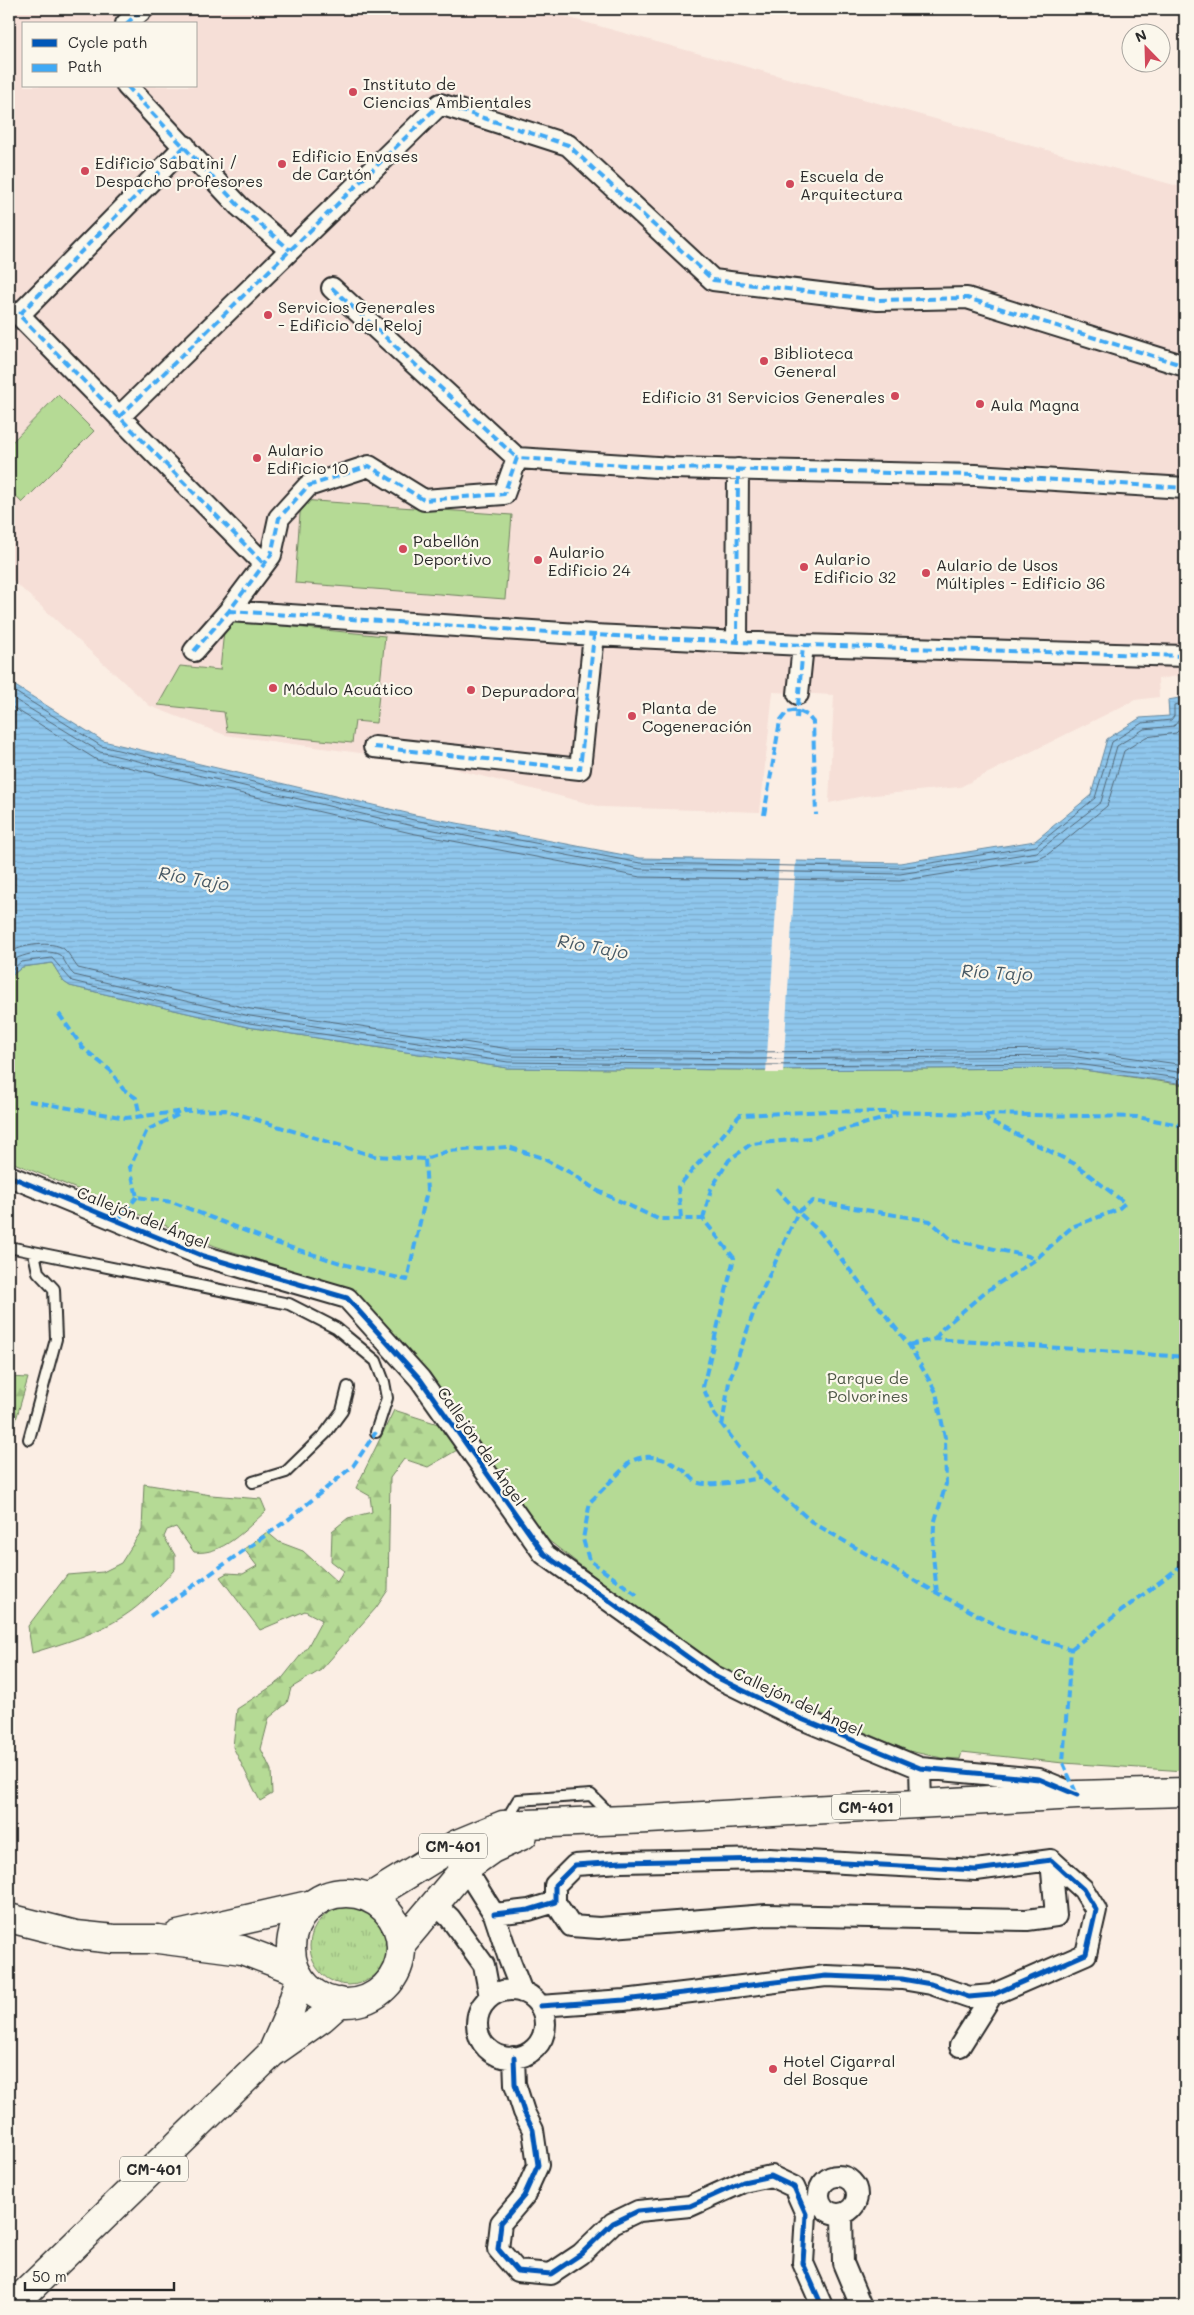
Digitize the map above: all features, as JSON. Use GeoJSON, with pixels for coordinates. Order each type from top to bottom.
{"type":"FeatureCollection","features":[{"type":"Feature","properties":{"kind":"main road","name":"CM-401"},"geometry":{"type":"LineString","coordinates":[[369,1898],[456,1844],[503,1825],[1077,1795],[1185,1792]]}},
{"type":"Feature","properties":{"kind":"main road","name":"CM-401"},"geometry":{"type":"LineString","coordinates":[[401,1944],[465,1868],[492,1849],[547,1824]]}},
{"type":"Feature","properties":{"kind":"main road","name":"CM-401"},"geometry":{"type":"LineString","coordinates":[[272,2053],[289,2014],[297,1974],[292,1956],[293,1934],[302,1914],[313,1904],[326,1897],[340,1893],[355,1893],[382,1905],[392,1916],[401,1944],[397,1968],[384,1988],[364,2000],[340,2002],[317,1994],[297,1974]]}},
{"type":"Feature","properties":{"kind":"main road"},"geometry":{"type":"LineString","coordinates":[[158,1939],[313,1904]]}},
{"type":"Feature","properties":{"kind":"main road"},"geometry":{"type":"LineString","coordinates":[[9,1918],[76,1934],[114,1939],[158,1939],[242,1950],[297,1974]]}},
{"type":"Feature","properties":{"kind":"main road"},"geometry":{"type":"LineString","coordinates":[[9,1935],[76,1934]]}},
{"type":"Feature","properties":{"kind":"main road","name":"CM-401"},"geometry":{"type":"LineString","coordinates":[[12,2306],[272,2053],[322,2018],[340,2002]]}},
{"type":"Feature","properties":{"kind":"street"},"geometry":{"type":"LineString","coordinates":[[128,22],[143,9]]}},
{"type":"Feature","properties":{"kind":"street"},"geometry":{"type":"LineString","coordinates":[[129,88],[239,206],[290,250]]}},
{"type":"Feature","properties":{"kind":"street"},"geometry":{"type":"LineString","coordinates":[[119,417],[440,104],[568,145],[713,280],[878,300],[967,298],[1185,366]]}},
{"type":"Feature","properties":{"kind":"street"},"geometry":{"type":"LineString","coordinates":[[185,146],[19,315],[264,564]]}},
{"type":"Feature","properties":{"kind":"street"},"geometry":{"type":"LineString","coordinates":[[332,288],[516,458],[661,467],[976,475],[1185,488]]}},
{"type":"Feature","properties":{"kind":"street"},"geometry":{"type":"LineString","coordinates":[[194,651],[229,611],[264,564],[270,555],[279,518],[308,486],[369,466],[424,500],[504,494],[516,458]]}},
{"type":"Feature","properties":{"kind":"street"},"geometry":{"type":"LineString","coordinates":[[737,641],[738,469]]}},
{"type":"Feature","properties":{"kind":"street"},"geometry":{"type":"LineString","coordinates":[[229,611],[594,635],[803,645],[1185,656]]}},
{"type":"Feature","properties":{"kind":"street"},"geometry":{"type":"LineString","coordinates":[[374,747],[580,768],[594,635]]}},
{"type":"Feature","properties":{"kind":"street"},"geometry":{"type":"LineString","coordinates":[[798,694],[803,645]]}},
{"type":"Feature","properties":{"kind":"street","name":"Callejón del Ángel"},"geometry":{"type":"LineString","coordinates":[[9,1176],[203,1256],[346,1298],[420,1379],[544,1554],[714,1676],[799,1718],[920,1768],[1039,1779],[1077,1795]]}},
{"type":"Feature","properties":{"kind":"street"},"geometry":{"type":"LineString","coordinates":[[920,1768],[921,1804]]}},
{"type":"Feature","properties":{"kind":"street"},"geometry":{"type":"LineString","coordinates":[[540,2006],[624,2000],[826,1976],[902,1979],[931,1984],[970,1998],[992,1995],[1086,1954],[1096,1910],[1083,1889],[1051,1860],[976,1870],[769,1859],[621,1862],[575,1865],[555,1885],[555,1902],[571,1926],[599,1928],[766,1915],[1027,1920],[1056,1916],[1051,1860]]}},
{"type":"Feature","properties":{"kind":"street"},"geometry":{"type":"LineString","coordinates":[[465,1868],[494,1914],[522,1992]]}},
{"type":"Feature","properties":{"kind":"street"},"geometry":{"type":"LineString","coordinates":[[494,1914],[529,1910],[555,1902]]}},
{"type":"Feature","properties":{"kind":"street"},"geometry":{"type":"LineString","coordinates":[[435,1904],[450,1918],[484,1965],[490,1997]]}},
{"type":"Feature","properties":{"kind":"street"},"geometry":{"type":"LineString","coordinates":[[500,1992],[522,1992],[532,1997],[540,2006],[545,2028],[541,2039],[534,2048],[525,2054],[514,2057],[493,2053],[479,2036],[478,2014],[490,1997],[500,1992]]}},
{"type":"Feature","properties":{"kind":"street"},"geometry":{"type":"LineString","coordinates":[[960,2046],[992,1995]]}},
{"type":"Feature","properties":{"kind":"street"},"geometry":{"type":"LineString","coordinates":[[514,2057],[515,2084],[524,2112],[534,2130],[538,2165],[524,2196],[500,2223],[498,2249],[517,2271],[551,2274],[581,2254],[613,2223],[638,2211],[690,2206],[743,2182],[771,2176],[794,2187],[806,2214],[803,2263],[822,2306]]}},
{"type":"Feature","properties":{"kind":"street"},"geometry":{"type":"LineString","coordinates":[[842,2214],[843,2263],[861,2306]]}},
{"type":"Feature","properties":{"kind":"lane"},"geometry":{"type":"LineString","coordinates":[[9,1247],[290,1304],[336,1328],[376,1361],[384,1382],[387,1398],[376,1432]]}},
{"type":"Feature","properties":{"kind":"lane"},"geometry":{"type":"LineString","coordinates":[[29,1439],[56,1339],[54,1289],[38,1272],[34,1253]]}},
{"type":"Feature","properties":{"kind":"lane"},"geometry":{"type":"LineString","coordinates":[[254,1482],[286,1472],[325,1434],[342,1411],[348,1387]]}},
{"type":"Feature","properties":{"kind":"lane"},"geometry":{"type":"LineString","coordinates":[[503,1825],[518,1800],[591,1795],[604,1808],[605,1820]]}},
{"type":"Feature","properties":{"kind":"shaded area"},"geometry":{"type":"Polygon","coordinates":[[[9,9],[537,9],[1185,188],[1185,675],[1158,679],[1159,697],[1135,700],[960,787],[864,796],[829,803],[834,695],[773,692],[760,812],[602,807],[427,762],[225,735],[150,706],[9,577],[9,9]]]}},
{"type":"Feature","properties":{"kind":"green space"},"geometry":{"type":"Polygon","coordinates":[[[58,395],[94,431],[22,503],[9,489],[9,445],[58,395]]]}},
{"type":"Feature","properties":{"kind":"green space","name":"Pabellón Deportivo"},"geometry":{"type":"Polygon","coordinates":[[[301,500],[512,515],[505,599],[295,583],[301,500]]]}},
{"type":"Feature","properties":{"kind":"green space","name":"Módulo Acuático"},"geometry":{"type":"Polygon","coordinates":[[[225,620],[385,636],[376,723],[355,721],[352,743],[227,731],[224,712],[158,705],[180,666],[220,670],[225,620]]]}},
{"type":"Feature","properties":{"kind":"green space","name":"Parque de Polvorines"},"geometry":{"type":"Polygon","coordinates":[[[52,963],[64,982],[70,986],[248,1027],[507,1068],[751,1070],[1070,1068],[1185,1085],[1185,1771],[1063,1763],[962,1752],[960,1759],[942,1758],[909,1751],[711,1667],[539,1533],[417,1359],[349,1289],[215,1246],[9,1161],[9,978],[22,967],[52,963]]]}},
{"type":"Feature","properties":{"kind":"green space"},"geometry":{"type":"Polygon","coordinates":[[[9,1377],[28,1378],[9,1444],[9,1377]]]}},
{"type":"Feature","properties":{"kind":"green space"},"geometry":{"type":"Polygon","coordinates":[[[394,1410],[438,1424],[459,1449],[428,1467],[404,1459],[390,1478],[388,1590],[376,1608],[321,1670],[291,1688],[287,1703],[269,1718],[261,1749],[271,1770],[272,1794],[260,1801],[233,1747],[237,1709],[280,1681],[308,1646],[322,1620],[305,1611],[260,1630],[220,1577],[227,1573],[243,1574],[257,1566],[244,1549],[267,1532],[279,1542],[303,1551],[337,1582],[344,1571],[331,1561],[332,1531],[348,1518],[372,1512],[370,1496],[356,1488],[394,1410]]]}},
{"type":"Feature","properties":{"kind":"green space"},"geometry":{"type":"Polygon","coordinates":[[[144,1484],[211,1495],[261,1499],[266,1511],[242,1533],[224,1546],[204,1552],[194,1552],[176,1527],[167,1530],[164,1537],[175,1555],[175,1569],[145,1600],[124,1616],[102,1628],[80,1638],[32,1653],[28,1626],[67,1575],[103,1572],[121,1563],[142,1530],[144,1484]]]}},
{"type":"Feature","properties":{"kind":"green space"},"geometry":{"type":"Polygon","coordinates":[[[349,1907],[364,1910],[381,1924],[385,1931],[388,1946],[385,1961],[371,1978],[364,1982],[349,1985],[334,1982],[317,1968],[313,1961],[310,1946],[313,1931],[327,1914],[334,1910],[349,1907]]]}},
{"type":"Feature","properties":{"kind":"water","name":"Río Tajo"},"geometry":{"type":"Polygon","coordinates":[[[9,682],[103,741],[415,815],[640,858],[900,863],[1035,841],[1091,795],[1107,739],[1140,718],[1169,716],[1168,700],[1185,697],[1185,1084],[1070,1068],[751,1070],[507,1068],[248,1027],[70,986],[64,982],[52,963],[22,967],[9,978],[9,682]]]}},
{"type":"Feature","properties":{"kind":"pier"},"geometry":{"type":"Polygon","coordinates":[[[779,858],[796,858],[783,1073],[766,1073],[779,858]]]}},
{"type":"Feature","properties":{"kind":"marked path"},"geometry":{"type":"LineString","coordinates":[[128,22],[143,9]]}},
{"type":"Feature","properties":{"kind":"marked path"},"geometry":{"type":"LineString","coordinates":[[129,88],[239,206],[290,250]]}},
{"type":"Feature","properties":{"kind":"marked path"},"geometry":{"type":"LineString","coordinates":[[119,417],[440,104],[568,145],[713,280],[878,300],[967,298],[1185,366]]}},
{"type":"Feature","properties":{"kind":"marked path"},"geometry":{"type":"LineString","coordinates":[[185,146],[19,315],[264,564]]}},
{"type":"Feature","properties":{"kind":"marked path"},"geometry":{"type":"LineString","coordinates":[[332,288],[517,458]]}},
{"type":"Feature","properties":{"kind":"marked path"},"geometry":{"type":"LineString","coordinates":[[194,651],[229,611],[271,555],[279,518],[308,486],[369,466],[424,500],[504,494],[517,458],[672,468],[976,475],[1185,488]]}},
{"type":"Feature","properties":{"kind":"marked path"},"geometry":{"type":"LineString","coordinates":[[737,641],[738,469]]}},
{"type":"Feature","properties":{"kind":"marked path"},"geometry":{"type":"LineString","coordinates":[[229,611],[594,635]]}},
{"type":"Feature","properties":{"kind":"marked path"},"geometry":{"type":"LineString","coordinates":[[374,747],[580,769],[594,635],[803,645],[1185,656]]}},
{"type":"Feature","properties":{"kind":"marked path"},"geometry":{"type":"LineString","coordinates":[[797,718],[803,645]]}},
{"type":"Feature","properties":{"kind":"marked path"},"geometry":{"type":"LineString","coordinates":[[764,815],[780,721],[787,712],[797,710],[807,715],[813,722],[816,815]]}},
{"type":"Feature","properties":{"kind":"marked path"},"geometry":{"type":"LineString","coordinates":[[59,1014],[83,1048],[111,1071],[123,1089],[136,1098],[140,1116]]}},
{"type":"Feature","properties":{"kind":"marked path"},"geometry":{"type":"LineString","coordinates":[[29,1101],[126,1118],[186,1111],[225,1110],[374,1156],[425,1159],[448,1151],[508,1147],[540,1157],[571,1173],[596,1190],[658,1219],[703,1219],[734,1258],[703,1387],[714,1414],[762,1478],[812,1522],[1005,1630],[1071,1649],[1063,1763],[1077,1795]]}},
{"type":"Feature","properties":{"kind":"marked path"},"geometry":{"type":"LineString","coordinates":[[681,1218],[678,1187],[740,1115],[829,1111],[1137,1117],[1185,1126]]}},
{"type":"Feature","properties":{"kind":"marked path"},"geometry":{"type":"LineString","coordinates":[[935,1339],[943,1328],[985,1292],[1035,1260],[1072,1227],[1117,1210],[1125,1203],[1075,1164],[988,1120],[985,1114]]}},
{"type":"Feature","properties":{"kind":"marked path"},"geometry":{"type":"LineString","coordinates":[[178,1115],[147,1130],[130,1167],[137,1197],[172,1202],[273,1242],[350,1266],[407,1280],[427,1191],[425,1159]]}},
{"type":"Feature","properties":{"kind":"marked path"},"geometry":{"type":"LineString","coordinates":[[703,1219],[711,1189],[729,1160],[751,1144],[811,1138],[897,1115]]}},
{"type":"Feature","properties":{"kind":"marked path"},"geometry":{"type":"LineString","coordinates":[[776,1188],[820,1232],[909,1345],[936,1392],[945,1438],[946,1484],[934,1524],[933,1555],[937,1593]]}},
{"type":"Feature","properties":{"kind":"marked path"},"geometry":{"type":"LineString","coordinates":[[117,1221],[137,1197]]}},
{"type":"Feature","properties":{"kind":"marked path"},"geometry":{"type":"LineString","coordinates":[[722,1426],[729,1382],[758,1300],[798,1212],[813,1201],[930,1221],[952,1240],[1028,1256],[1035,1260]]}},
{"type":"Feature","properties":{"kind":"marked path"},"geometry":{"type":"LineString","coordinates":[[909,1345],[935,1339],[1185,1357]]}},
{"type":"Feature","properties":{"kind":"marked path"},"geometry":{"type":"LineString","coordinates":[[150,1616],[289,1519],[353,1466],[376,1432]]}},
{"type":"Feature","properties":{"kind":"marked path"},"geometry":{"type":"LineString","coordinates":[[637,1595],[589,1560],[583,1539],[590,1502],[630,1462],[645,1457],[660,1458],[681,1469],[697,1482],[705,1484],[721,1484],[762,1478]]}},
{"type":"Feature","properties":{"kind":"marked path"},"geometry":{"type":"LineString","coordinates":[[1071,1649],[1185,1563]]}},
{"type":"Feature","properties":{"kind":"cycle path"},"geometry":{"type":"LineString","coordinates":[[9,1176],[203,1256],[347,1298],[420,1379],[544,1554],[714,1676],[799,1718],[920,1768],[1039,1779],[1077,1795]]}},
{"type":"Feature","properties":{"kind":"cycle path"},"geometry":{"type":"LineString","coordinates":[[494,1914],[529,1910],[555,1902],[555,1885],[575,1865],[621,1862],[769,1859],[976,1870],[1051,1860],[1083,1889],[1096,1910],[1086,1954],[992,1995],[969,1997],[931,1984],[902,1979],[826,1976],[624,2000],[540,2006]]}},
{"type":"Feature","properties":{"kind":"cycle path"},"geometry":{"type":"LineString","coordinates":[[514,2057],[515,2084],[524,2112],[533,2130],[538,2165],[524,2196],[501,2223],[498,2249],[517,2271],[551,2274],[581,2254],[613,2223],[638,2211],[690,2206],[743,2182],[771,2176],[794,2187],[806,2214],[803,2263],[822,2306]]}},
{"type":"Feature","properties":{"kind":"place","name":"Instituto de Ciencias Ambientales"},"geometry":{"type":"Point","coordinates":[353,92]}},
{"type":"Feature","properties":{"kind":"place","name":"Edificio Envases de Cartón"},"geometry":{"type":"Point","coordinates":[282,164]}},
{"type":"Feature","properties":{"kind":"place","name":"Edificio Sabatini / Despacho profesores"},"geometry":{"type":"Point","coordinates":[85,171]}},
{"type":"Feature","properties":{"kind":"place","name":"Escuela de Arquitectura"},"geometry":{"type":"Point","coordinates":[790,184]}},
{"type":"Feature","properties":{"kind":"place","name":"Servicios Generales - Edificio del Reloj"},"geometry":{"type":"Point","coordinates":[268,315]}},
{"type":"Feature","properties":{"kind":"place","name":"Biblioteca General"},"geometry":{"type":"Point","coordinates":[764,361]}},
{"type":"Feature","properties":{"kind":"place","name":"Edificio 31 Servicios Generales"},"geometry":{"type":"Point","coordinates":[895,396]}},
{"type":"Feature","properties":{"kind":"place","name":"Aula Magna"},"geometry":{"type":"Point","coordinates":[980,404]}},
{"type":"Feature","properties":{"kind":"place","name":"Aulario Edificio 10"},"geometry":{"type":"Point","coordinates":[257,458]}},
{"type":"Feature","properties":{"kind":"place","name":"Pabellón Deportivo"},"geometry":{"type":"Point","coordinates":[403,549]}},
{"type":"Feature","properties":{"kind":"place","name":"Aulario Edificio 24"},"geometry":{"type":"Point","coordinates":[538,560]}},
{"type":"Feature","properties":{"kind":"place","name":"Aulario Edificio 32"},"geometry":{"type":"Point","coordinates":[804,567]}},
{"type":"Feature","properties":{"kind":"place","name":"Aulario de Usos Múltiples - Edificio 36"},"geometry":{"type":"Point","coordinates":[926,573]}},
{"type":"Feature","properties":{"kind":"place","name":"Módulo Acuático"},"geometry":{"type":"Point","coordinates":[273,688]}},
{"type":"Feature","properties":{"kind":"place","name":"Depuradora"},"geometry":{"type":"Point","coordinates":[471,690]}},
{"type":"Feature","properties":{"kind":"place","name":"Planta de Cogeneración"},"geometry":{"type":"Point","coordinates":[632,716]}},
{"type":"Feature","properties":{"kind":"place","name":"Hotel Cigarral del Bosque"},"geometry":{"type":"Point","coordinates":[773,2069]}}]}
